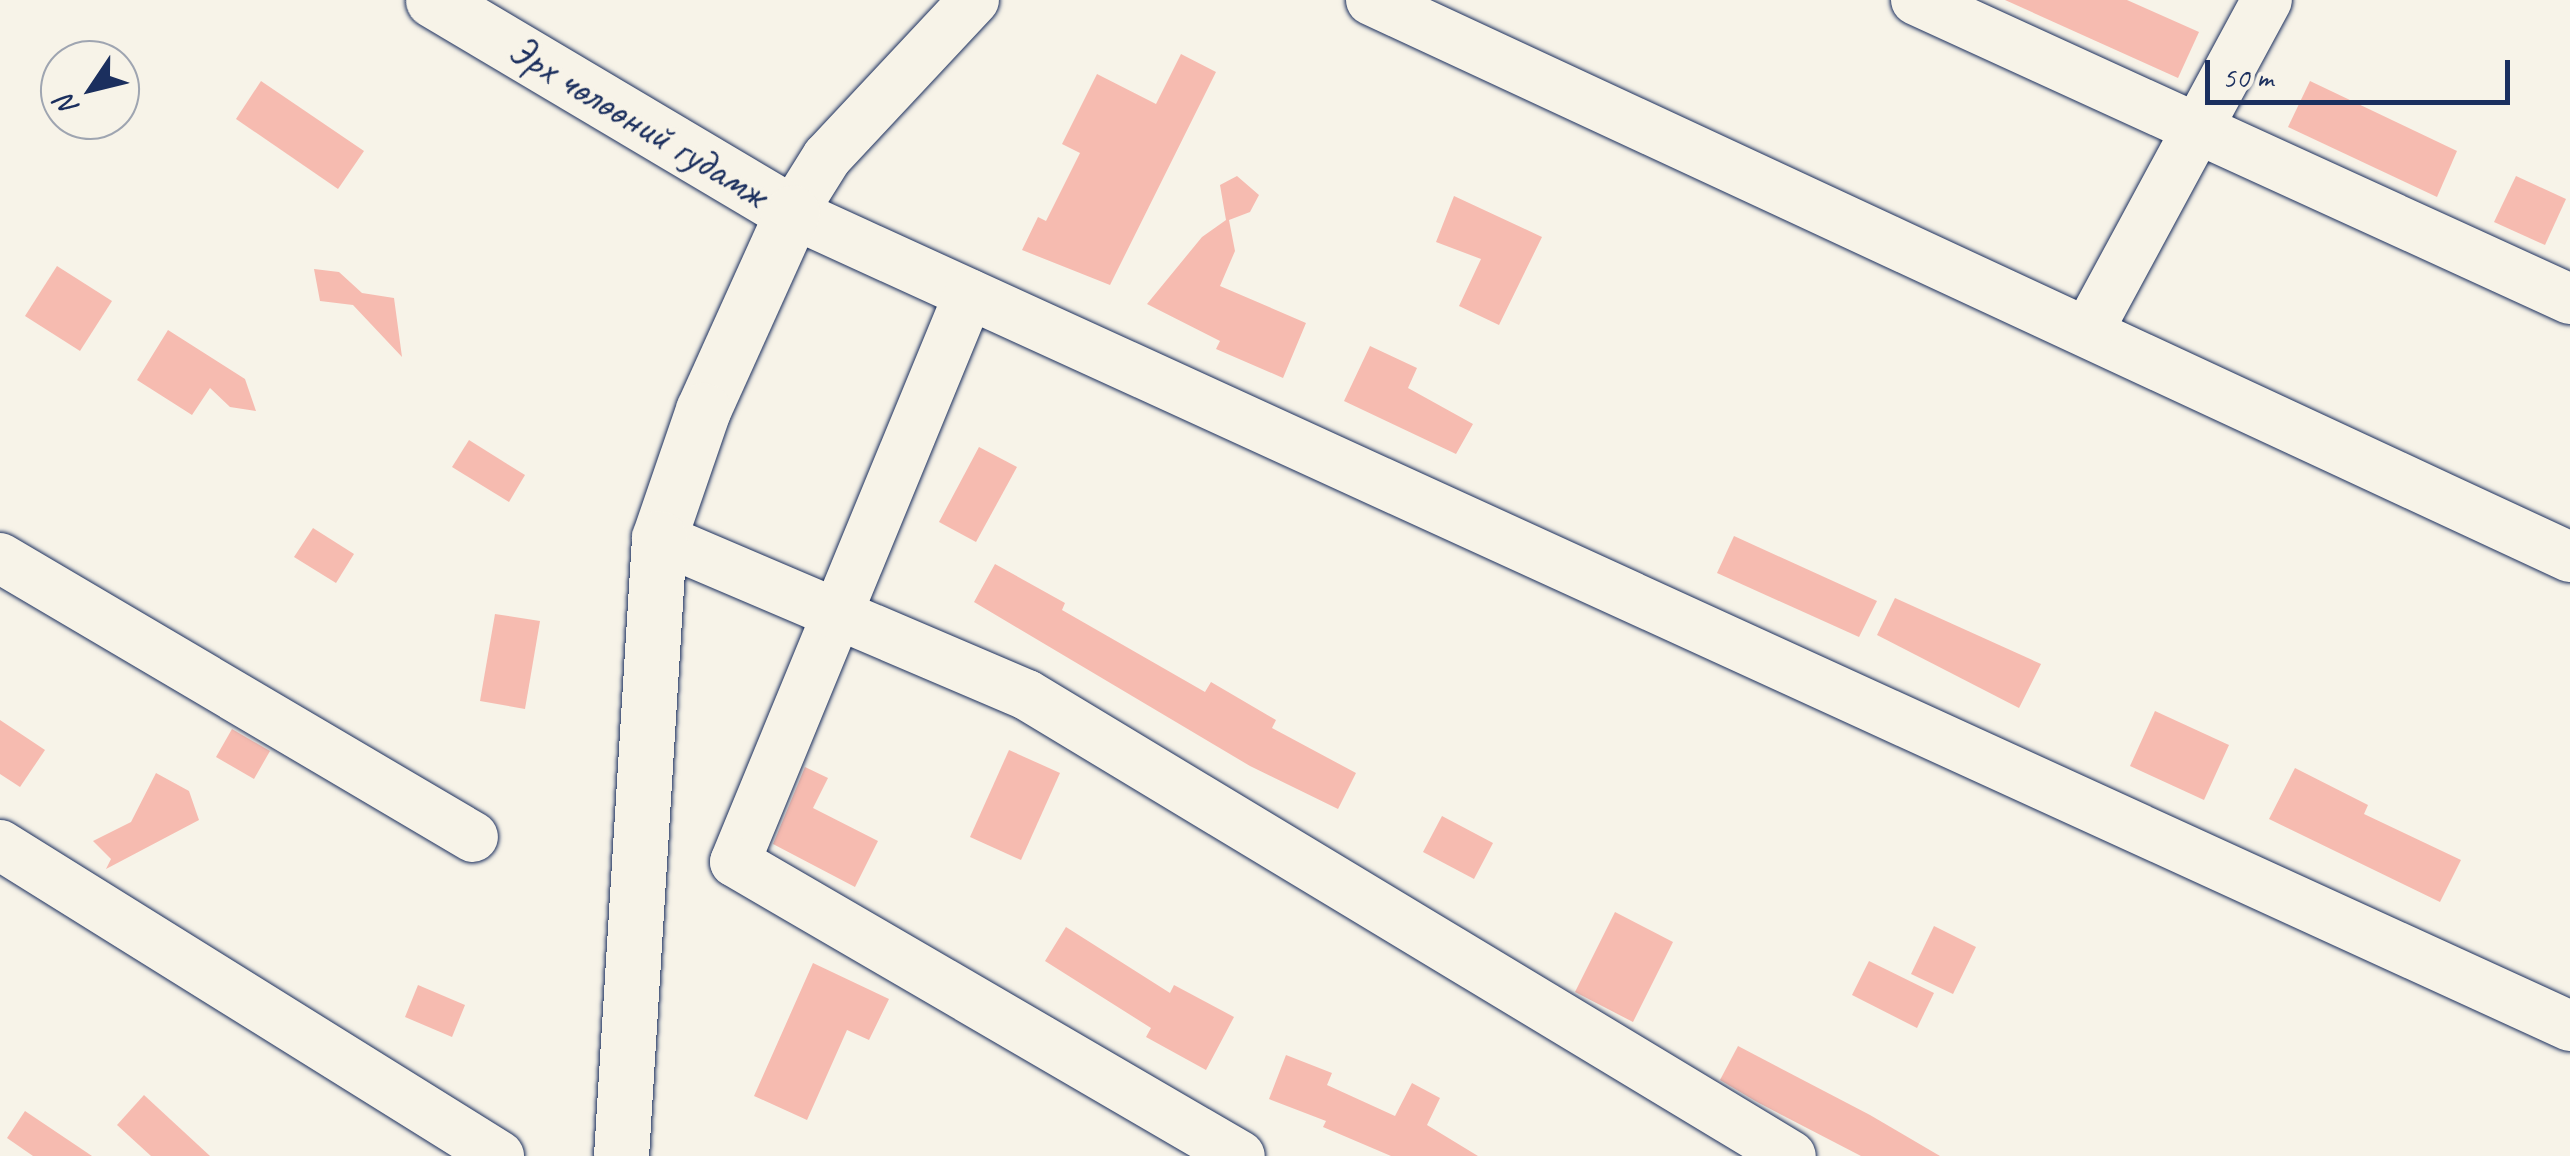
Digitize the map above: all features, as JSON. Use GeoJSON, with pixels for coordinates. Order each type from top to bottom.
{"type":"FeatureCollection","features":[{"type":"Feature","properties":{"kind":"main road","name":"Эрх чөлөөний гудамж"},"geometry":{"type":"LineString","coordinates":[[433,0],[792,213]]}},
{"type":"Feature","properties":{"kind":"main road"},"geometry":{"type":"LineString","coordinates":[[620,1156],[659,538],[703,410],[792,213]]}},
{"type":"Feature","properties":{"kind":"street"},"geometry":{"type":"LineString","coordinates":[[974,0],[827,157],[792,213],[2570,1026]]}},
{"type":"Feature","properties":{"kind":"street"},"geometry":{"type":"LineString","coordinates":[[1371,0],[2570,557]]}},
{"type":"Feature","properties":{"kind":"street"},"geometry":{"type":"LineString","coordinates":[[1916,0],[2570,299]]}},
{"type":"Feature","properties":{"kind":"street"},"geometry":{"type":"LineString","coordinates":[[2088,330],[2267,0]]}},
{"type":"Feature","properties":{"kind":"street"},"geometry":{"type":"LineString","coordinates":[[969,294],[735,862],[1240,1156]]}},
{"type":"Feature","properties":{"kind":"street"},"geometry":{"type":"LineString","coordinates":[[659,538],[1027,695],[1791,1156]]}},
{"type":"Feature","properties":{"kind":"street"},"geometry":{"type":"LineString","coordinates":[[0,558],[473,837]]}},
{"type":"Feature","properties":{"kind":"street"},"geometry":{"type":"LineString","coordinates":[[0,845],[499,1156]]}},
{"type":"Feature","properties":{"kind":"building"},"geometry":{"type":"Polygon","coordinates":[[[2005,0],[2127,0],[2199,32],[2178,78],[2005,0]]]}},
{"type":"Feature","properties":{"kind":"building"},"geometry":{"type":"Polygon","coordinates":[[[1181,54],[1216,72],[1110,285],[1022,250],[1038,217],[1046,221],[1080,153],[1062,144],[1097,74],[1156,104],[1181,54]]]}},
{"type":"Feature","properties":{"kind":"building"},"geometry":{"type":"Polygon","coordinates":[[[261,81],[364,151],[338,189],[236,119],[261,81]]]}},
{"type":"Feature","properties":{"kind":"building"},"geometry":{"type":"Polygon","coordinates":[[[2310,81],[2457,151],[2437,197],[2288,127],[2310,81]]]}},
{"type":"Feature","properties":{"kind":"building"},"geometry":{"type":"Polygon","coordinates":[[[1237,176],[1259,195],[1250,212],[1229,220],[1235,251],[1220,286],[1306,323],[1283,378],[1216,349],[1220,341],[1147,304],[1202,237],[1226,220],[1220,185],[1237,176]]]}},
{"type":"Feature","properties":{"kind":"building"},"geometry":{"type":"Polygon","coordinates":[[[2516,176],[2566,199],[2545,245],[2494,222],[2516,176]]]}},
{"type":"Feature","properties":{"kind":"building"},"geometry":{"type":"Polygon","coordinates":[[[1454,196],[1542,237],[1499,325],[1459,306],[1481,259],[1436,242],[1454,196]]]}},
{"type":"Feature","properties":{"kind":"building"},"geometry":{"type":"Polygon","coordinates":[[[57,266],[112,301],[80,351],[25,316],[57,266]]]}},
{"type":"Feature","properties":{"kind":"building"},"geometry":{"type":"Polygon","coordinates":[[[314,269],[339,272],[362,293],[394,298],[402,357],[353,305],[320,301],[314,269]]]}},
{"type":"Feature","properties":{"kind":"building"},"geometry":{"type":"Polygon","coordinates":[[[168,330],[245,379],[256,411],[230,407],[210,388],[192,415],[137,380],[168,330]]]}},
{"type":"Feature","properties":{"kind":"building"},"geometry":{"type":"Polygon","coordinates":[[[1370,346],[1417,368],[1408,388],[1473,424],[1456,454],[1344,401],[1370,346]]]}},
{"type":"Feature","properties":{"kind":"building"},"geometry":{"type":"Polygon","coordinates":[[[469,440],[525,475],[509,502],[452,467],[469,440]]]}},
{"type":"Feature","properties":{"kind":"building"},"geometry":{"type":"Polygon","coordinates":[[[979,447],[1017,467],[976,542],[939,522],[979,447]]]}},
{"type":"Feature","properties":{"kind":"building"},"geometry":{"type":"Polygon","coordinates":[[[313,528],[354,554],[336,583],[294,557],[313,528]]]}},
{"type":"Feature","properties":{"kind":"building"},"geometry":{"type":"Polygon","coordinates":[[[1734,536],[1877,601],[1859,637],[1717,573],[1734,536]]]}},
{"type":"Feature","properties":{"kind":"building"},"geometry":{"type":"Polygon","coordinates":[[[995,564],[1065,603],[1062,610],[1205,692],[1211,682],[1276,720],[1272,728],[1356,773],[1338,809],[1250,766],[974,602],[995,564]]]}},
{"type":"Feature","properties":{"kind":"building"},"geometry":{"type":"Polygon","coordinates":[[[1895,598],[2041,664],[2019,708],[1877,635],[1895,598]]]}},
{"type":"Feature","properties":{"kind":"building"},"geometry":{"type":"Polygon","coordinates":[[[495,614],[540,621],[525,709],[480,701],[495,614]]]}},
{"type":"Feature","properties":{"kind":"building"},"geometry":{"type":"Polygon","coordinates":[[[2155,711],[2229,745],[2204,800],[2130,766],[2155,711]]]}},
{"type":"Feature","properties":{"kind":"building"},"geometry":{"type":"Polygon","coordinates":[[[0,720],[45,750],[20,787],[0,774],[0,720]]]}},
{"type":"Feature","properties":{"kind":"building"},"geometry":{"type":"Polygon","coordinates":[[[232,729],[270,751],[254,779],[216,757],[232,729]]]}},
{"type":"Feature","properties":{"kind":"building"},"geometry":{"type":"Polygon","coordinates":[[[1009,750],[1060,773],[1021,860],[970,837],[1009,750]]]}},
{"type":"Feature","properties":{"kind":"building"},"geometry":{"type":"Polygon","coordinates":[[[805,767],[828,778],[813,808],[878,841],[855,887],[773,844],[805,767]]]}},
{"type":"Feature","properties":{"kind":"building"},"geometry":{"type":"Polygon","coordinates":[[[2295,768],[2368,805],[2364,814],[2461,860],[2440,902],[2269,819],[2295,768]]]}},
{"type":"Feature","properties":{"kind":"building"},"geometry":{"type":"Polygon","coordinates":[[[156,773],[189,791],[199,820],[106,869],[111,859],[93,841],[131,822],[156,773]]]}},
{"type":"Feature","properties":{"kind":"building"},"geometry":{"type":"Polygon","coordinates":[[[1442,816],[1493,843],[1474,879],[1423,852],[1442,816]]]}},
{"type":"Feature","properties":{"kind":"building"},"geometry":{"type":"Polygon","coordinates":[[[1615,912],[1673,942],[1633,1022],[1575,992],[1615,912]]]}},
{"type":"Feature","properties":{"kind":"building"},"geometry":{"type":"Polygon","coordinates":[[[1934,926],[1976,947],[1953,994],[1911,974],[1934,926]]]}},
{"type":"Feature","properties":{"kind":"building"},"geometry":{"type":"Polygon","coordinates":[[[1066,927],[1170,993],[1174,985],[1234,1017],[1206,1070],[1146,1037],[1151,1028],[1045,961],[1066,927]]]}},
{"type":"Feature","properties":{"kind":"building"},"geometry":{"type":"Polygon","coordinates":[[[1869,961],[1934,993],[1917,1028],[1852,995],[1869,961]]]}},
{"type":"Feature","properties":{"kind":"building"},"geometry":{"type":"Polygon","coordinates":[[[813,963],[889,999],[869,1040],[847,1030],[807,1120],[754,1096],[813,963]]]}},
{"type":"Feature","properties":{"kind":"building"},"geometry":{"type":"Polygon","coordinates":[[[418,985],[465,1005],[452,1037],[405,1017],[418,985]]]}},
{"type":"Feature","properties":{"kind":"building"},"geometry":{"type":"Polygon","coordinates":[[[1738,1046],[1940,1156],[1861,1156],[1757,1102],[1720,1080],[1738,1046]]]}},
{"type":"Feature","properties":{"kind":"building"},"geometry":{"type":"Polygon","coordinates":[[[1286,1055],[1332,1073],[1327,1085],[1395,1116],[1412,1083],[1440,1098],[1427,1125],[1478,1156],[1391,1156],[1323,1127],[1326,1121],[1269,1099],[1286,1055]]]}},
{"type":"Feature","properties":{"kind":"building"},"geometry":{"type":"Polygon","coordinates":[[[144,1095],[210,1156],[151,1156],[117,1125],[144,1095]]]}},
{"type":"Feature","properties":{"kind":"building"},"geometry":{"type":"Polygon","coordinates":[[[25,1111],[92,1156],[33,1156],[7,1138],[25,1111]]]}}]}
